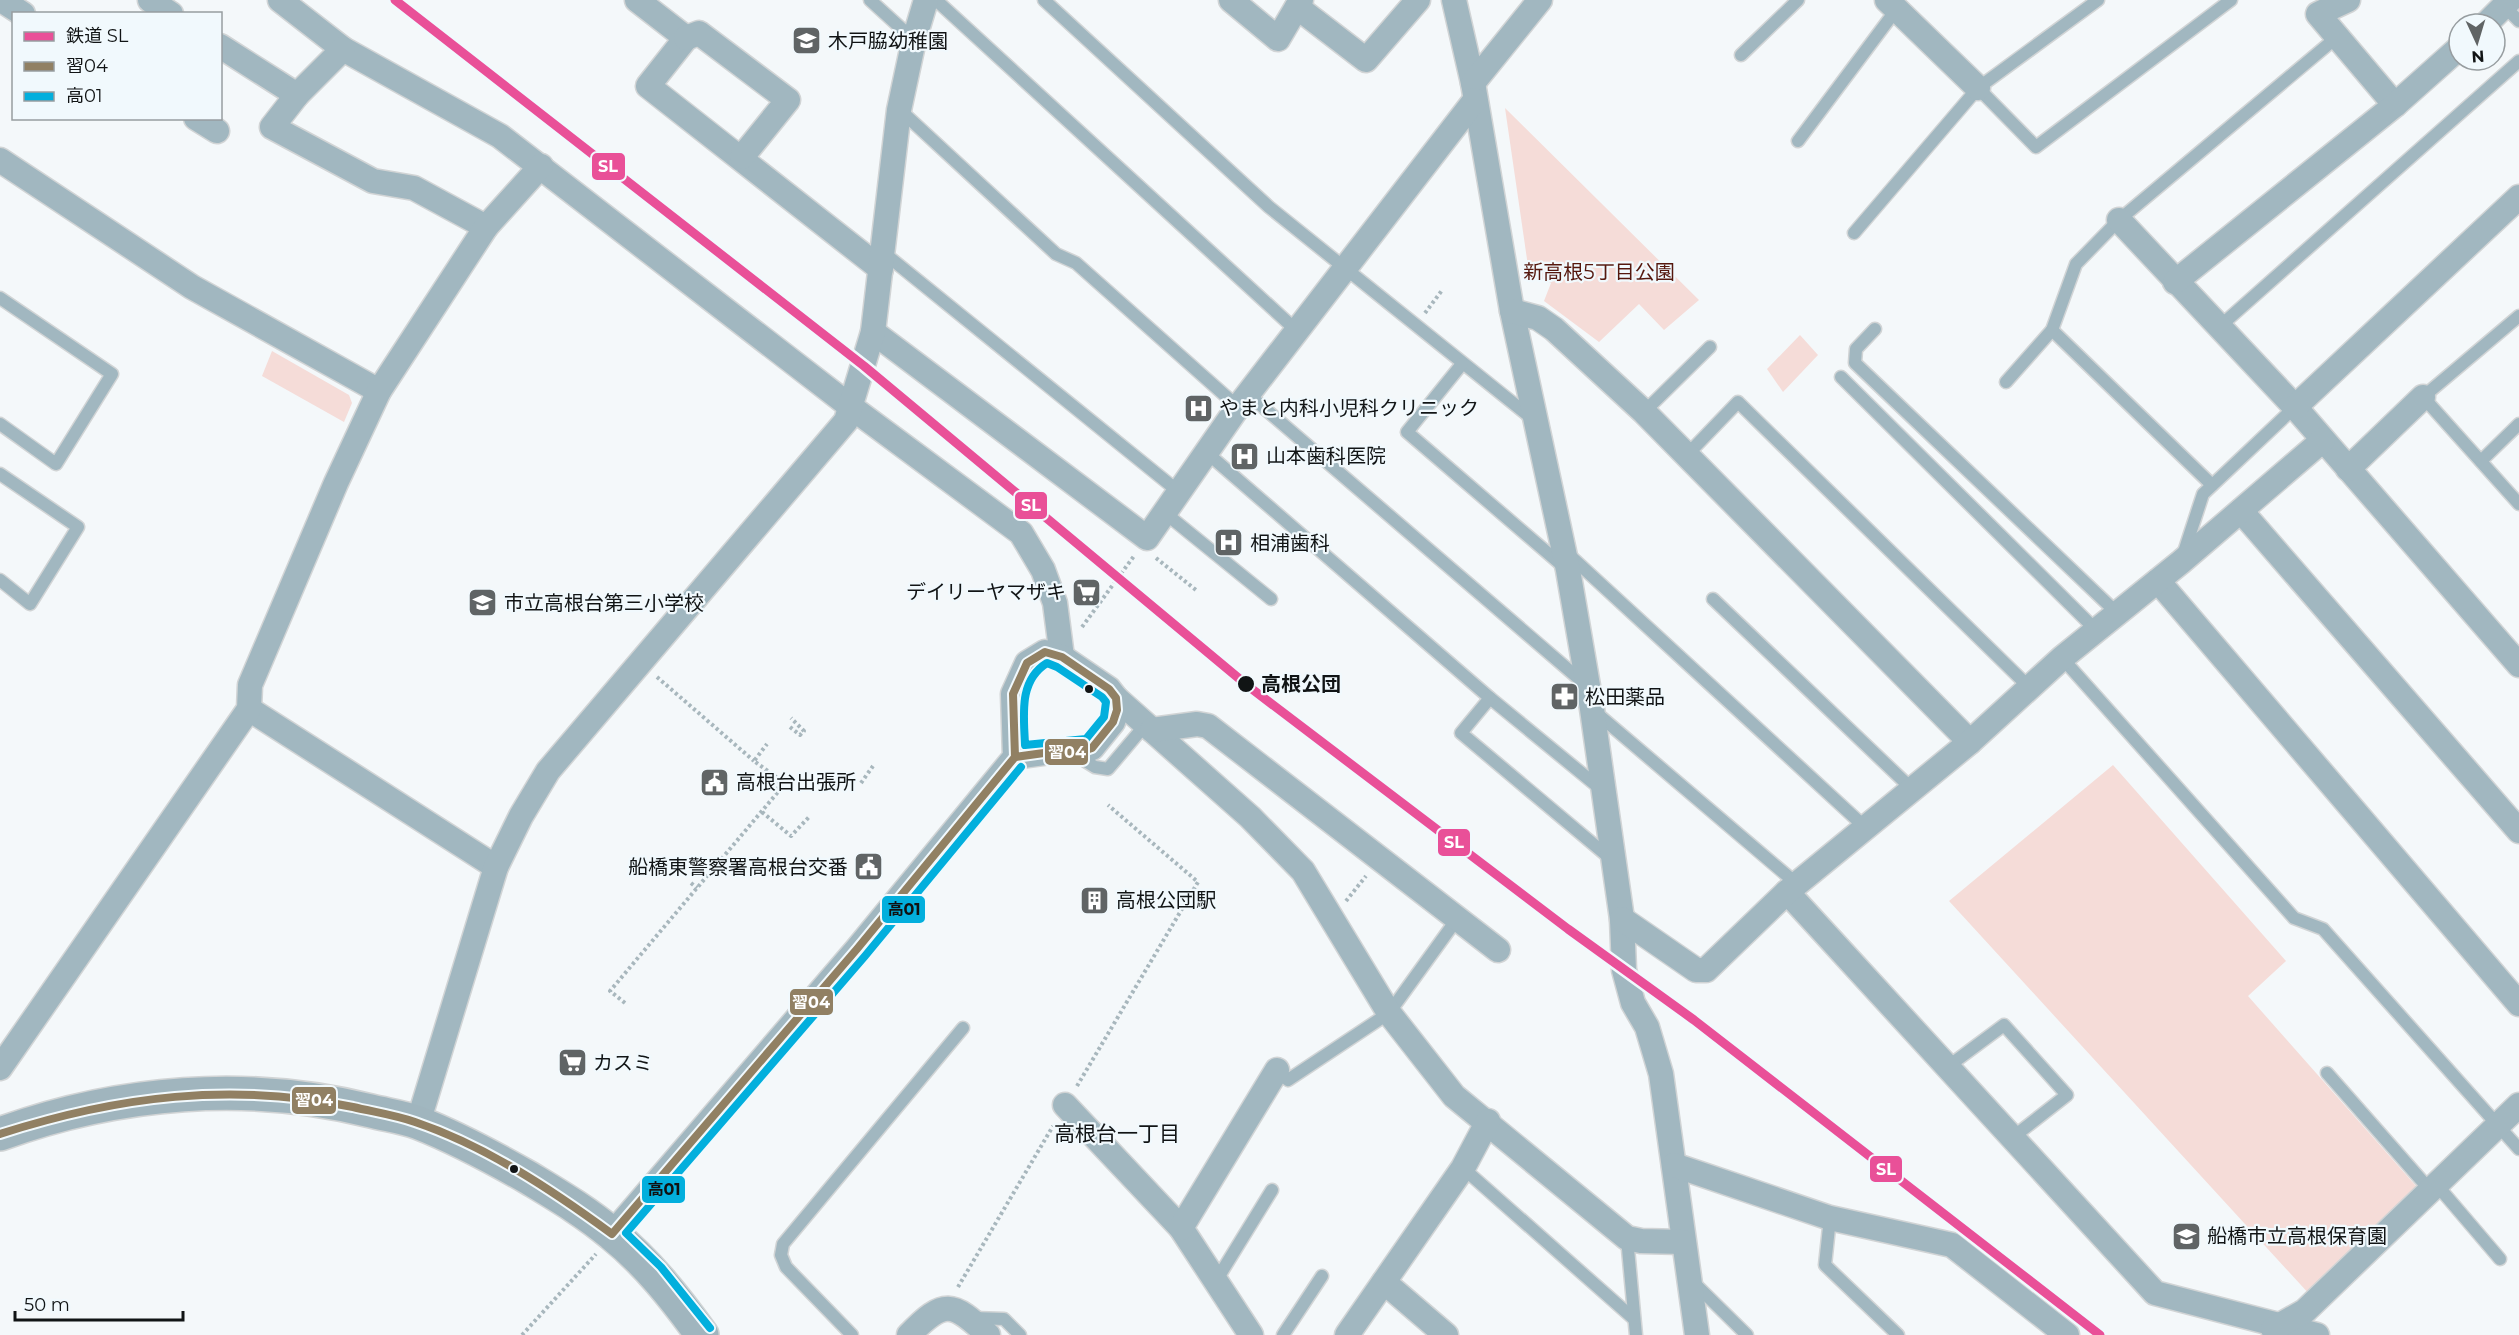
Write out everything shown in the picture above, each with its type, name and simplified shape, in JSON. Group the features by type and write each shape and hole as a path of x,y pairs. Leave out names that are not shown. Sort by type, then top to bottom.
{"street":[{"path":"1,0 20,12"},
{"path":"150,0 168,12"},
{"path":"280,0 343,49 500,136 851,407 1021,533 1042,570 1068,628 1054,654 1027,663 1013,694 1015,757 857,949 605,1242"},
{"path":"637,0 686,38"},
{"path":"418,1123 496,867 521,816 548,771 846,420 873,332 899,110 914,40 926,0"},
{"path":"1231,0 1278,39 1299,3 1366,60 1418,0"},
{"path":"1454,0 1474,91 1512,311 1565,560 1592,709 1622,919 1624,970 1633,1003 1647,1028 1661,1074 1697,1335"},
{"path":"873,332 1144,542 1206,452 1346,268 1540,0"},
{"path":"2348,0 2319,14 2395,105"},
{"path":"1890,3 1978,88"},
{"path":"742,157 788,100 699,33 686,38 648,86 742,157 882,261"},
{"path":"222,47 297,95"},
{"path":"343,49 297,95 272,127 373,182 414,188 486,227"},
{"path":"2175,282 2395,105 2447,59"},
{"path":"199,120 217,132"},
{"path":"0,160 192,287 379,391"},
{"path":"0,1068 249,709 250,685 336,483 379,391 486,227 541,166"},
{"path":"2295,407 2519,197"},
{"path":"2119,220 2218,328 2295,407 2519,666"},
{"path":"1512,311 1538,318 1554,329 1644,412 1970,742"},
{"path":"2348,469 2423,397"},
{"path":"1622,919 1696,970 1706,970 1792,888 1867,829 1970,742 2062,658 2181,562 2323,440"},
{"path":"2241,511 2519,831"},
{"path":"2158,581 2519,1004"},
{"path":"1054,654 1109,689 1116,698 1250,817 1303,871 1389,1013 1454,1096 1488,1121 1627,1238 1641,1241 1683,1242"},
{"path":"1015,757 1080,752 1092,748 1113,723 1117,710 1116,698"},
{"path":"249,709 496,867"},
{"path":"1149,727 1197,724 1208,726 1498,950"},
{"path":"1016,733 1032,744 1061,752"},
{"path":"1792,888 1946,1068 2155,1293 2272,1330 2318,1335"},
{"path":"1181,1228 1277,1071"},
{"path":"0,1134 34,1122 108,1104 195,1094 294,1096 327,1100 418,1123 506,1165 574,1205 605,1242 653,1274 702,1335"},
{"path":"1065,1105 1181,1228 1251,1335"},
{"path":"2272,1330 2305,1311 2519,1105"},
{"path":"1347,1335 1463,1168 1488,1121"},
{"path":"1674,1165 1830,1218 1952,1245 2067,1335"},
{"path":"1384,1282 1446,1335"},
{"path":"909,1335 928,1315 945,1308 959,1310 988,1335"}],"lane":[{"path":"870,0 914,40"},
{"path":"936,0 1297,331"},
{"path":"1044,0 1269,207 1535,421"},
{"path":"1741,55 1798,0"},
{"path":"1854,233 1978,88 2098,0"},
{"path":"1978,88 2036,147 2231,0"},
{"path":"1798,141 1890,3"},
{"path":"2006,382 2052,330 2076,264 2119,220 2337,38"},
{"path":"2218,328 2519,61"},
{"path":"899,110 1056,254 1076,263 1586,685"},
{"path":"882,261 1179,492"},
{"path":"0,298 112,374 56,464 0,424"},
{"path":"2519,316 2423,397 2519,504"},
{"path":"1875,329 1856,349 1855,363 2118,613"},
{"path":"2052,330 2212,484"},
{"path":"1644,412 1710,347"},
{"path":"1462,364 1407,432 1565,560 1867,829"},
{"path":"1841,377 2096,630"},
{"path":"1686,456 1738,402 2030,688"},
{"path":"2181,562 2203,494 2295,407"},
{"path":"2481,460 2519,424"},
{"path":"1206,452 1490,698 1605,793"},
{"path":"0,474 78,526 30,603 0,580"},
{"path":"1165,513 1271,599"},
{"path":"1713,599 1912,789"},
{"path":"2062,658 2294,918 2323,929 2519,1149"},
{"path":"1490,698 1461,733 1614,862"},
{"path":"1592,709 1792,888"},
{"path":"1061,752 1095,767 1108,769 1149,727"},
{"path":"1277,1071 1288,1080 1389,1013 1457,919"},
{"path":"1946,1068 2004,1025 2067,1095 2012,1138"},
{"path":"852,1335 786,1267 781,1255 783,1244 963,1028"},
{"path":"2327,1073 2500,1258"},
{"path":"1463,1168 1634,1319"},
{"path":"1216,1281 1272,1190"},
{"path":"1830,1218 1825,1265 1898,1335"},
{"path":"1627,1238 1636,1335"},
{"path":"1283,1335 1322,1276"},
{"path":"1690,1279 1747,1335"},
{"path":"970,1318 1004,1319 1020,1335"}],"path":[{"path":"1415,325 1443,289"},
{"path":"1068,628 1144,542 1196,590"},
{"path":"625,1003 610,991 762,812 778,792 779,781 653,674"},
{"path":"790,718 804,731 800,735 790,727"},
{"path":"754,761 767,744"},
{"path":"861,783 873,766"},
{"path":"952,1296 1198,882 1108,805"},
{"path":"762,812 791,836 809,817"},
{"path":"1332,919 1379,859"},
{"path":"692,883 697,888"},
{"path":"522,1335 605,1242"}],"green space":[{"name":"新高根5丁目公園","path":"1505,108 1699,300 1664,330 1639,304 1599,342 1544,301 1551,283 1529,273"},
{"path":"1800,335 1818,355 1783,392 1767,369"},
{"path":"272,351 349,395 352,403 344,422 262,376"},
{"path":"2113,765 2286,961 2248,996 2416,1186 2417,1195 2311,1296 1949,901"}],"rail line":[{"name":"SL","path":"395,0 864,366 1248,686 1568,929 1694,1020 2100,1335"}],"transit line":[{"name":"習04","path":"1045,652 1062,657 1109,689 1116,698 1117,710 1113,722 1092,748 1080,752 1051,752 1015,757 1013,694 1027,663 1045,652"},
{"name":"高01","path":"1047,663 1057,667 1106,702 1104,717 1086,739 1025,745 1024,711 1027,689 1031,679 1047,663"},
{"name":"習04","path":"0,1134 88,1110 131,1102 219,1095 263,1095 308,1099 392,1115 467,1143 518,1170 612,1234 857,949 1015,757"},
{"name":"高01","path":"710,1328 661,1267 626,1233 865,956 1021,767"}],"place":[{"name":"木戸脇幼稚園","path":"807,41"},
{"name":"やまと内科小児科クリニック","path":"1198,408"},
{"name":"山本歯科医院","path":"1245,456"},
{"name":"相浦歯科","path":"1229,543"},
{"name":"デイリーヤマザキ","path":"1087,592"},
{"name":"市立高根台第三小学校","path":"483,603"},
{"name":"高根公団","path":"1246,684"},
{"name":"松田薬品","path":"1564,697"},
{"name":"高根台出張所","path":"715,782"},
{"name":"船橋東警察署高根台交番","path":"869,867"},
{"name":"高根公団駅","path":"1095,900"},
{"name":"カスミ","path":"572,1063"},
{"name":"船橋市立高根保育園","path":"2186,1236"}],"district":[{"name":"高根台一丁目","path":"1117,1134"}]}
